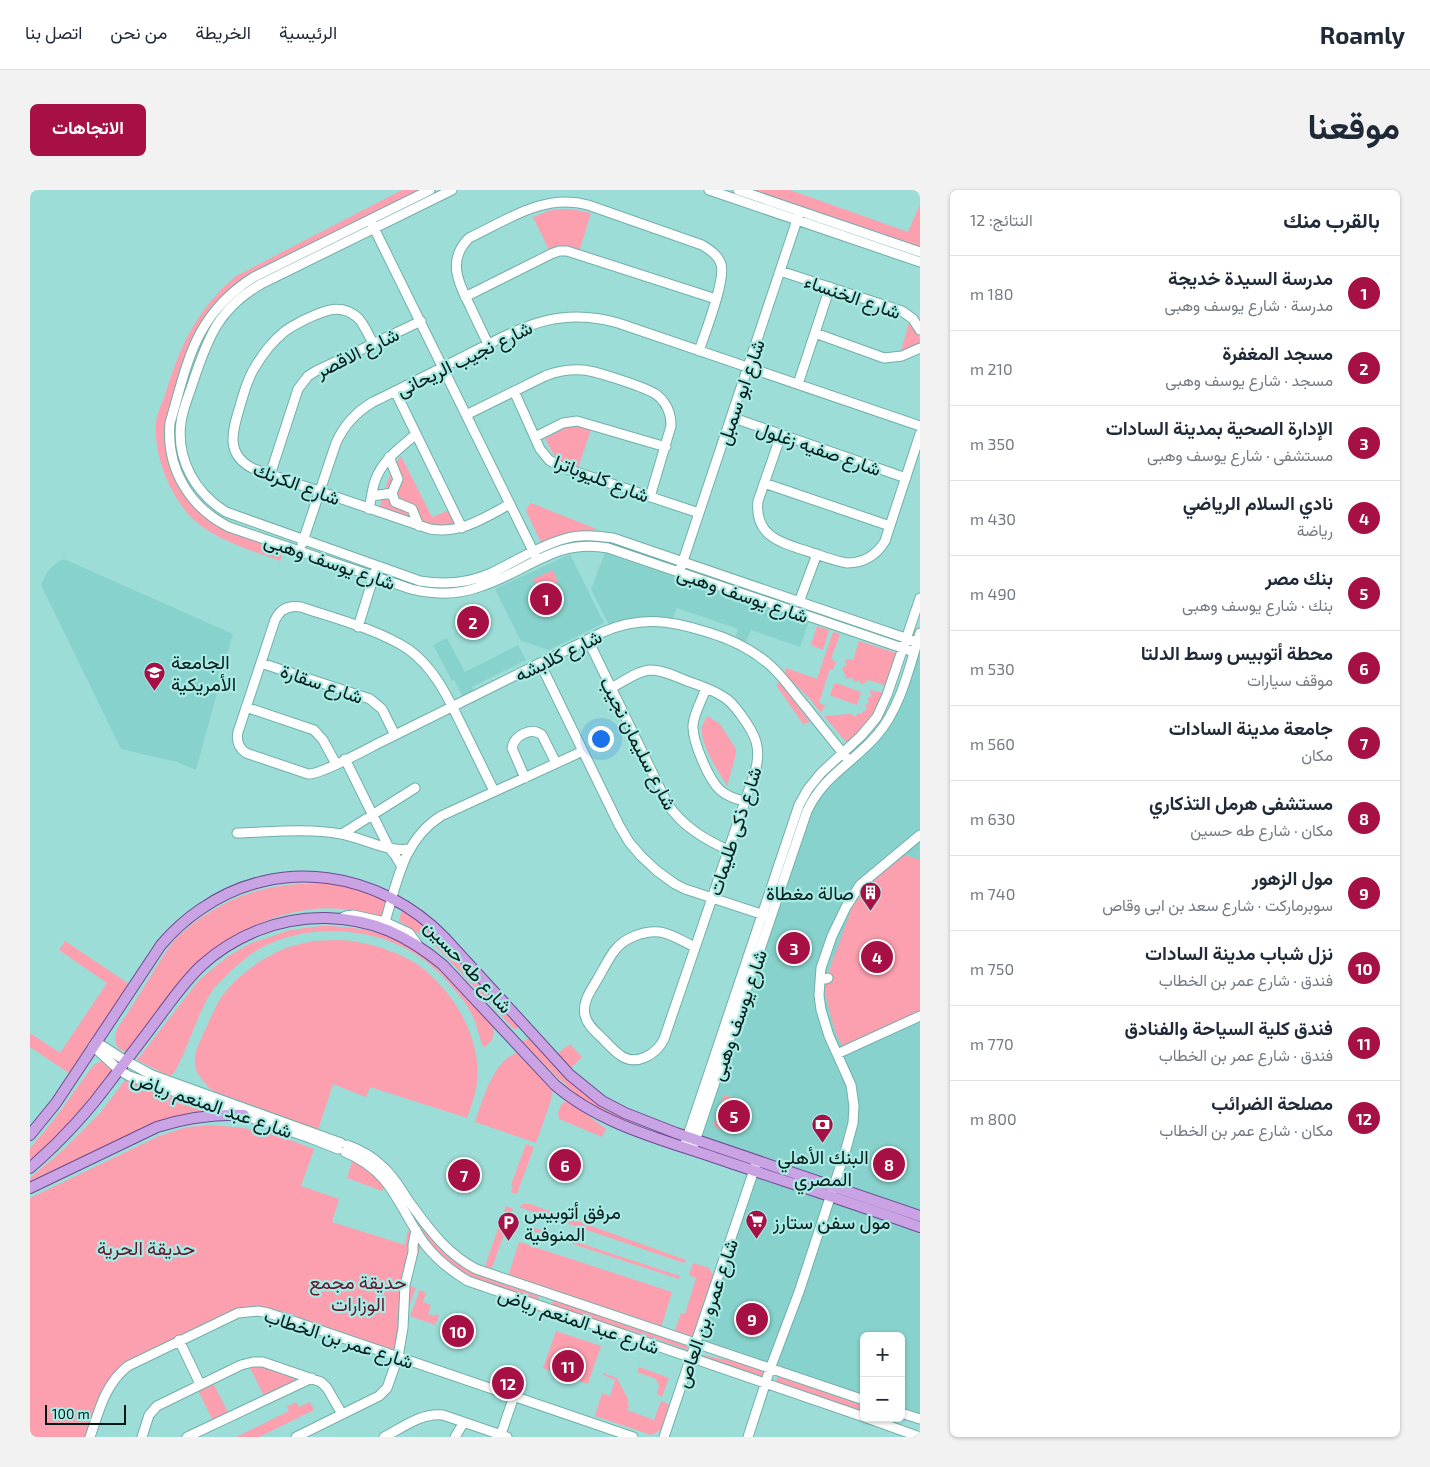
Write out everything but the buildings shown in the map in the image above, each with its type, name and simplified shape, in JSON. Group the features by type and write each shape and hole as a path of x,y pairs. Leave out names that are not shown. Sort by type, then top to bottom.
{"main road":[{"name":"شارع طه حسين","path":"30,1134 56,1103 161,945 173,932 192,915 224,895 273,879 311,876 348,881 372,888 417,912 436,928 570,1075 602,1101 754,1171 920,1216"},
{"name":"شارع طه حسين","path":"30,1168 71,1129 98,1097 183,985 219,951 251,933 275,925 311,919 340,919 382,928 416,944 443,965 555,1085 582,1106 614,1122 757,1161 920,1227"},
{"path":"514,1041 526,1027"},
{"path":"30,1188 157,1127 204,1116 244,1115"}],"street":[{"name":"شارع يوسف وهبى","path":"430,190 254,277 238,288 210,317 195,343 188,361 170,423 170,446 176,470 188,494 200,507 229,527 419,591 435,593 454,593 483,586 566,548 593,546 615,550 914,652"},
{"name":"شارع يوسف وهبى","path":"452,190 261,284 232,306 220,320 207,342 182,415 180,440 185,463 196,485 206,498 226,512 420,581 438,584 457,583 474,579 492,573 533,551 564,539 598,536 621,540 906,638 919,638 900,695 888,720 871,742 846,757 814,781 800,804 766,916 690,1143"},
{"path":"709,190 920,252"},
{"path":"738,190 799,216 920,262"},
{"path":"488,344 458,283 456,266 464,243 469,238 532,208 546,203 561,201 588,204 702,245 710,250 719,261 722,269 722,279 699,351"},
{"name":"شارع ابو سمبل","path":"680,572 799,216"},
{"path":"370,220 538,560"},
{"path":"465,297 550,254 567,251 716,299"},
{"name":"شارع الخنساء","path":"780,271 902,311 913,319 920,330"},
{"path":"798,384 830,287"},
{"name":"شارع الكرنك","path":"373,343 360,321 343,310 324,310 287,329 263,356 248,380 232,437 234,447 242,461 254,469 430,529 443,531 462,528 510,504"},
{"name":"شارع نجيب الريحانى","path":"300,551 336,442 346,425 355,415 366,406 395,391 519,329 540,321 582,317 618,323 920,426"},
{"name":"شارع الاقصر","path":"270,474 295,394 301,384 312,373 420,321"},
{"path":"815,333 884,358 902,356 920,348"},
{"path":"466,415 551,374 563,371 577,369 598,372 644,389 657,396 664,403 669,412 671,426 650,497"},
{"path":"395,391 462,528"},
{"name":"شارع كليوباترا","path":"514,391 543,452 556,465 699,513"},
{"name":"شارع صفيه زغلول","path":"731,417 906,478"},
{"path":"535,437 563,423 577,421 666,448"},
{"path":"369,509 377,476 389,456 416,434"},
{"path":"781,435 758,501 760,522 766,532 781,543 847,563 864,560 873,556 885,541 920,434"},
{"path":"386,515 398,479 389,456"},
{"path":"764,483 890,526"},
{"path":"372,496 393,497 412,509 419,526"},
{"path":"799,602 817,554"},
{"path":"358,627 377,566"},
{"name":"شارع يوسف وهبى","path":"846,757 881,710 920,598"},
{"path":"336,764 323,740 314,730 246,707 276,617 287,608 301,607 386,637 407,648 419,658 440,682 494,791"},
{"name":"شارع كلابشه","path":"246,707 237,739 239,746 244,751 250,755 308,774 315,774 619,626 635,622 668,621 732,640 755,654 776,671 846,757"},
{"name":"شارع سليمان نجيب","path":"588,640 673,812 700,836 728,850"},
{"name":"شارع سقارة","path":"261,663 370,699 382,709 395,735"},
{"path":"540,663 619,826 641,856 675,884 766,916"},
{"name":"شارع ذكى طليمات","path":"611,688 642,672 650,670 669,674 706,688 723,696 731,703 754,735 758,752 757,765 664,1039 660,1046 643,1058 629,1059 620,1056 590,1025 584,1008 588,995 615,949 631,938 655,932 662,932 695,947"},
{"path":"706,688 694,721 693,732 696,743 716,786 729,796 745,801"},
{"path":"524,778 512,748 518,737 531,731 539,732 556,763"},
{"path":"385,922 409,849 419,834 435,820 583,751"},
{"path":"345,760 389,848 398,858 402,867"},
{"path":"342,834 415,788"},
{"path":"237,833 302,831 342,834 389,848 409,849"},
{"path":"748,1437 770,1369 799,1292 851,1132 854,1106 851,1085 825,1025 819,995 821,968 832,936 846,907 860,885 920,835"},
{"path":"340,919 353,915 385,922 409,933 416,944"},
{"path":"837,1054 920,1016"},
{"name":"شارع عبد المنعم رياض","path":"95,1044 173,1087 244,1115 343,1147"},
{"name":"شارع عبد المنعم رياض","path":"95,1044 119,1070 134,1078 173,1087 343,1147 381,1175 409,1210 460,1260 484,1272 860,1399"},
{"name":"شارع عمرو بن العاص","path":"664,1437 757,1161"},
{"name":"شارع عبد المنعم رياض","path":"409,1210 416,1230 424,1243 443,1264 468,1281 860,1416"},
{"path":"296,1437 384,1393 387,1388 398,1357 403,1328 404,1285 413,1252 416,1230"},
{"path":"413,1252 424,1243"},
{"path":"541,1307 546,1293"},
{"name":"شارع عمر بن الخطاب","path":"90,1437 106,1392 115,1378 128,1366 238,1313 258,1311 284,1318 514,1396 609,1433 633,1437"},
{"path":"179,1340 200,1384"},
{"path":"142,1437 149,1415 154,1408 200,1384 241,1365 253,1362 263,1362 321,1382 328,1388 342,1414"},
{"path":"187,1437 312,1378"},
{"path":"384,1437 428,1415 443,1415 502,1436 514,1396"},
{"path":"905,1414 920,1419"},
{"path":"455,1437 464,1422"},
{"name":"شارع عبد المنعم رياض","path":"877,1422 920,1437"}],"shaded area":[{"path":"605,553 809,621 800,647 751,630 746,642 735,638 738,629 677,608 672,621 610,627 591,589"},
{"path":"570,554 604,623 549,650 521,641 495,589"},
{"name":"الجامعة الأمريكية","path":"64,559 233,634 196,770 177,762 121,749 41,585 47,572"},
{"path":"447,638 465,672 518,645 526,660 472,687 475,693 464,699 433,645"},
{"path":"920,641 920,1214 834,1187 702,1137 806,817 823,791 880,735"},
{"path":"757,1165 920,1221 920,1419 905,1414 905,1332 860,1332 860,1400 697,1345"}],"green space":[{"path":"402,190 428,190 249,280 205,326 173,413 175,466 204,511 284,549 280,561 244,548 208,531 189,515 175,495 160,460 156,436 157,417 177,361 191,330 210,302 236,276"},
{"path":"749,190 790,190 908,232 920,204 920,247"},
{"path":"557,209 571,209 591,213 579,252 562,249 549,250 533,217"},
{"path":"909,323 918,333 920,345 900,354"},
{"path":"579,423 592,427 578,468 557,458 551,451 545,438"},
{"path":"401,456 432,517 452,509 458,524 439,529 381,509 380,506 388,480"},
{"path":"530,503 599,530 568,533 541,542 526,511"},
{"path":"553,570 558,582 539,591 533,579"},
{"path":"817,626 829,630 823,650 811,645"},
{"path":"833,632 840,634 831,659 836,662 833,670 829,671 819,703 825,705 821,713 810,699 784,674 786,668 817,679"},
{"path":"859,641 896,653 898,658 887,686 869,680 861,685 859,680 854,682 852,677 847,679 842,668 847,665 844,661 853,660"},
{"path":"780,682 810,722 803,724 776,685"},
{"path":"836,683 861,692 857,705 830,695"},
{"path":"869,690 885,693 879,709 852,742 846,742 824,716 850,714 856,717 858,713 860,714 867,709 865,705 869,703 867,698 872,696"},
{"path":"707,716 720,724 736,749 727,786 710,757 704,742 702,727"},
{"path":"905,855 920,860 920,1011 843,1047 836,1034 831,1017 826,996 826,979 853,905 871,882"},
{"path":"334,883 369,891 382,898 387,903 383,917 352,910 323,908 285,915 248,929 215,949 198,964 129,1050 124,1051 118,1048 116,1045 117,1029 170,946 193,924 230,901 256,891 284,885"},
{"path":"402,909 437,934 520,1025 515,1030 433,943 399,921"},
{"path":"321,926 347,927 385,935 420,952 449,977 493,1026 492,1040 485,1047 483,1046 474,1020 464,1001 436,970 418,956 398,945 376,937 352,932 328,931 305,933 282,939 261,948 252,953 228,974 208,997 174,1073 169,1076 137,1060 199,980 227,957 251,943 290,930"},
{"path":"65,941 129,984 69,1073 30,1047 30,1033 60,1053 107,983 59,950"},
{"path":"312,941 352,941 391,951 421,967 444,989 455,1003 463,1018 475,1049 477,1082 467,1118 370,1087 366,1097 333,1084 318,1130 213,1091 205,1083 196,1069 195,1056 214,1011 226,991 241,976 267,957 286,948"},
{"path":"528,1038 570,1080 607,1111 679,1139 605,1113 583,1100 522,1042"},
{"path":"570,1044 582,1057 571,1068 558,1053"},
{"path":"517,1053 553,1091 536,1143 475,1122 485,1093 495,1073 501,1064"},
{"path":"107,1061 114,1072 82,1113 30,1163 30,1148 53,1121 89,1071 95,1064"},
{"path":"126,1079 223,1112 192,1112 165,1119 30,1181 30,1178 63,1150 100,1113"},
{"path":"724,1095 737,1099 735,1106 727,1103 720,1123 729,1127 727,1132 715,1127 714,1124"},
{"path":"568,1101 606,1129 602,1137 559,1119 558,1112 562,1103"},
{"name":"حديقة الحرية","path":"213,1125 274,1134 314,1149 301,1186 339,1199 332,1222 405,1245 408,1230 421,1247 406,1284 416,1288 406,1313 408,1320 398,1357 293,1321 298,1316 260,1308 235,1309 127,1362 86,1437 30,1437 30,1198 159,1136 187,1127"},
{"path":"526,1144 534,1147 517,1194 511,1192 513,1186 511,1185"},
{"path":"353,1158 386,1184 382,1191 347,1178"},
{"path":"523,1204 530,1204 686,1260 684,1263 519,1207"},
{"path":"506,1206 513,1209 492,1268 485,1266"},
{"path":"416,1215 434,1242 451,1259 487,1278 539,1296 537,1302 481,1282 451,1266 430,1243 414,1216"},
{"path":"528,1226 680,1276 679,1279 527,1229"},
{"path":"519,1242 672,1292 661,1328 508,1277"},
{"path":"693,1263 709,1268 713,1275 694,1333 692,1337 688,1338 674,1333 681,1313 685,1314 696,1278 689,1275"},
{"path":"420,1290 426,1293 423,1302 431,1305 428,1314 439,1315 435,1325 410,1316"},
{"path":"553,1300 689,1348 685,1349 551,1306"},
{"path":"556,1331 601,1346 588,1384 543,1368"},
{"path":"702,1355 733,1361 767,1372 765,1379 701,1357"},
{"path":"249,1366 264,1366 302,1379 264,1396"},
{"path":"639,1367 669,1378 662,1397 657,1394 659,1386 656,1379 637,1372"},
{"path":"603,1373 617,1378 629,1401 627,1402 629,1407 627,1410 654,1420 661,1401 669,1404 661,1430 651,1435 595,1416 602,1393 610,1396 615,1380 603,1375"},
{"path":"778,1376 860,1405 860,1412 775,1383"},
{"path":"213,1383 229,1414 213,1421 198,1390"},
{"path":"296,1402 299,1407 310,1402 314,1410 259,1437 236,1437 289,1411 287,1407"}],"place":[{"name":"مدرسة السيدة خديجة","path":"546,599"},
{"name":"مسجد المغفرة","path":"473,622"},
{"name":"الجامعة الأمريكية","path":"155,691"},
{"name":"صالة مغطاة","path":"870,911"},
{"name":"الإدارة الصحية بمدينة السادات","path":"794,948"},
{"name":"نادي السلام الرياضي","path":"877,957"},
{"name":"بنك مصر","path":"734,1116"},
{"name":"البنك الأهلي المصري","path":"823,1144"},
{"name":"مستشفى هرمل التذكاري","path":"889,1164"},
{"name":"محطة أتوبيس وسط الدلتا","path":"565,1165"},
{"name":"جامعة مدينة السادات","path":"464,1175"},
{"name":"مول سفن ستارز","path":"757,1240"},
{"name":"مرفق أتوبيس المنوفية","path":"508,1241"},
{"name":"مول الزهور","path":"752,1319"},
{"name":"نزل شباب مدينة السادات","path":"458,1331"},
{"name":"فندق كلية السياحة والفنادق","path":"568,1366"},
{"name":"مصلحة الضرائب","path":"508,1383"}],"park label":[{"name":"حديقة مجمع الوزارات","path":"358,1292"}]}
